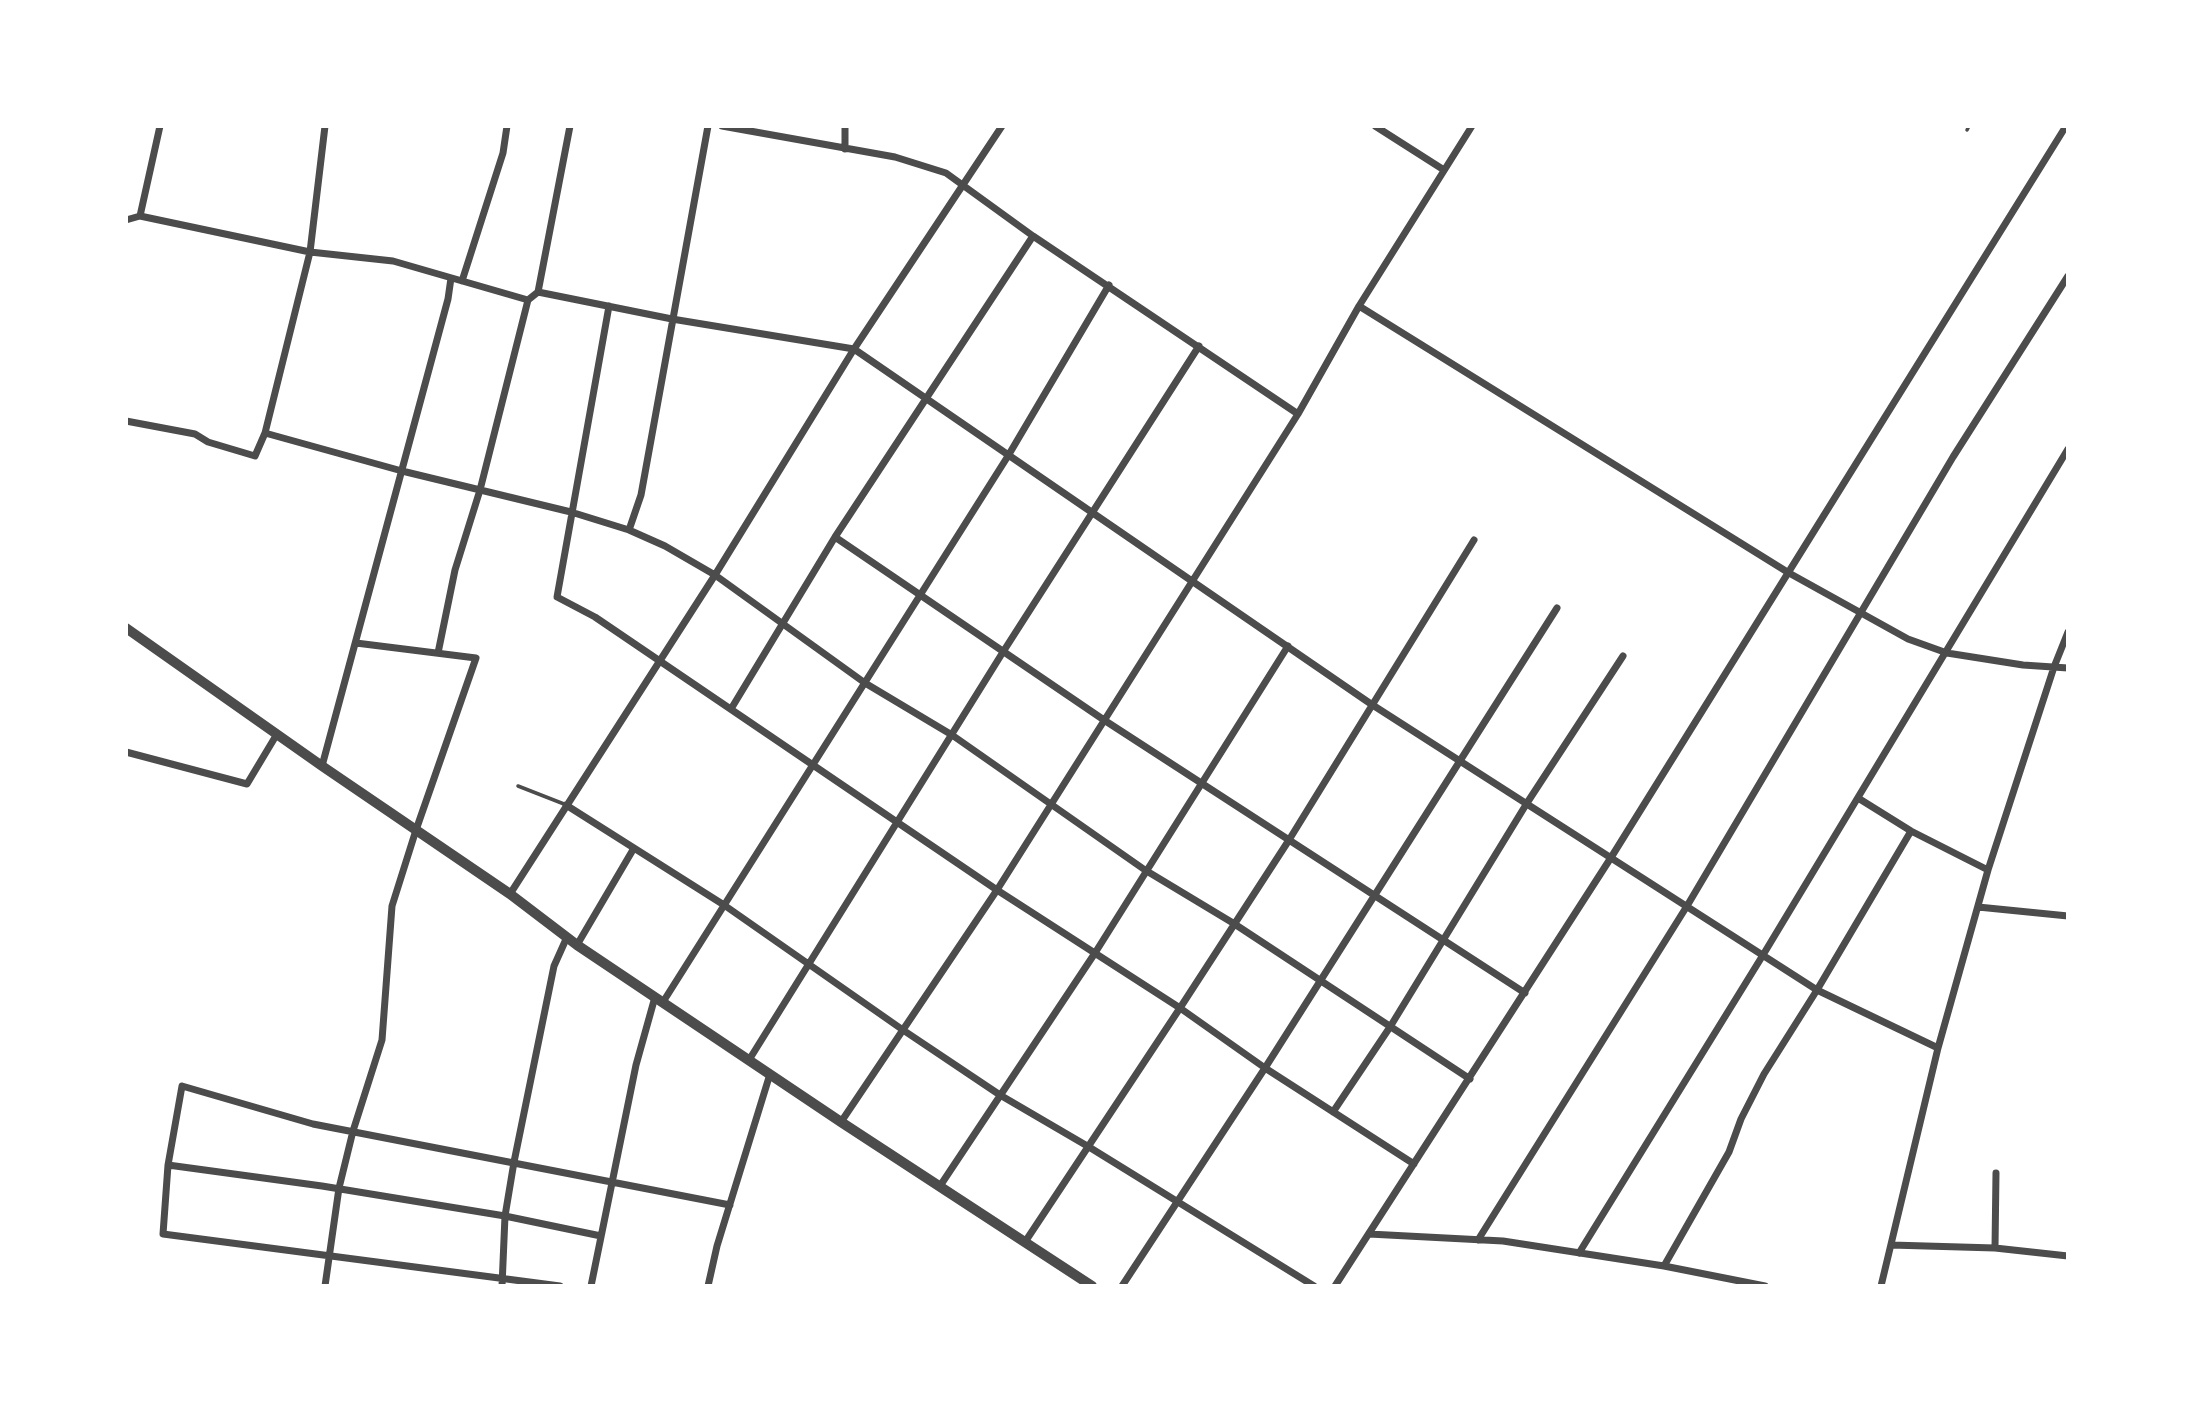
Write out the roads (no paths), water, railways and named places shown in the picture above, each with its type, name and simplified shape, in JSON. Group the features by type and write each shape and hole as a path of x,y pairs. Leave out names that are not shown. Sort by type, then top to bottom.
{"street":[{"path":"140,215 160,126"},
{"path":"126,421 195,434 208,442 255,457 265,433 310,252 325,126"},
{"path":"462,281 503,153 507,126"},
{"path":"438,653 455,569 480,490 528,300 538,292 570,126"},
{"path":"629,530 641,495 708,126"},
{"path":"722,126 895,157 946,173 1033,236 1298,414"},
{"path":"845,126 845,149"},
{"path":"510,894 661,661 854,349 1002,126"},
{"path":"1375,126 1444,170"},
{"path":"841,1122 997,891 1298,414 1359,306 1472,126"},
{"path":"1335,1286 1612,856 2066,126"},
{"path":"126,220 140,215 310,252 393,261 528,300"},
{"path":"731,709 835,537 1033,236"},
{"path":"1478,1240 1687,906 1953,457 2068,276"},
{"path":"322,766 448,299 451,278"},
{"path":"591,1286 636,1065 659,999 724,905 1008,456 1109,285"},
{"path":"538,292 672,319 854,349 1371,704 1612,856 1817,990 1938,1048"},
{"path":"609,306 557,597 595,617 997,891 1181,1008 1265,1068 1414,1164"},
{"path":"1359,306 1789,573 1908,639 1947,653 2023,665 2068,668"},
{"path":"749,1060 1091,512 1199,346"},
{"path":"265,433 402,471 571,512 629,530 665,547 715,575 864,683 952,735 1145,870 1233,923 1470,1079"},
{"path":"1579,1254 1947,653 2068,449"},
{"path":"835,537 1104,720 1525,993"},
{"path":"1025,1242 1289,840 1474,540"},
{"path":"1122,1286 1265,1068 1557,608"},
{"path":"126,628 510,894 577,945 1092,1286"},
{"path":"1881,1286 1938,1048 1988,870 2054,667 2068,632"},
{"path":"325,1286 339,1188 353,1131 382,1040 392,906 476,658 356,643"},
{"path":"940,1186 1095,953 1288,646"},
{"path":"1333,1112 1390,1027 1527,803 1623,656"},
{"path":"126,752 247,784 277,734"},
{"path":"1858,799 1911,831 1988,870"},
{"path":"566,805 724,905 1000,1095 1314,1286"},
{"path":"1664,1266 1729,1152 1741,1119 1764,1074 1911,831"},
{"path":"577,945 634,848"},
{"path":"1978,907 2068,916"},
{"path":"502,1282 505,1216 514,1162 554,965 567,937"},
{"path":"708,1286 771,1074"},
{"path":"560,1286 502,1282 163,1234 168,1166 182,1086 313,1124 730,1205"},
{"path":"168,1166 339,1188 505,1216 601,1236"},
{"path":"1995,1248 1996,1173"},
{"path":"1369,1234 1503,1241 1664,1266 1727,1282 1765,1286"},
{"path":"1891,1245 1995,1248 2068,1256"}],"lane":[{"path":"518,786 566,805"}]}
